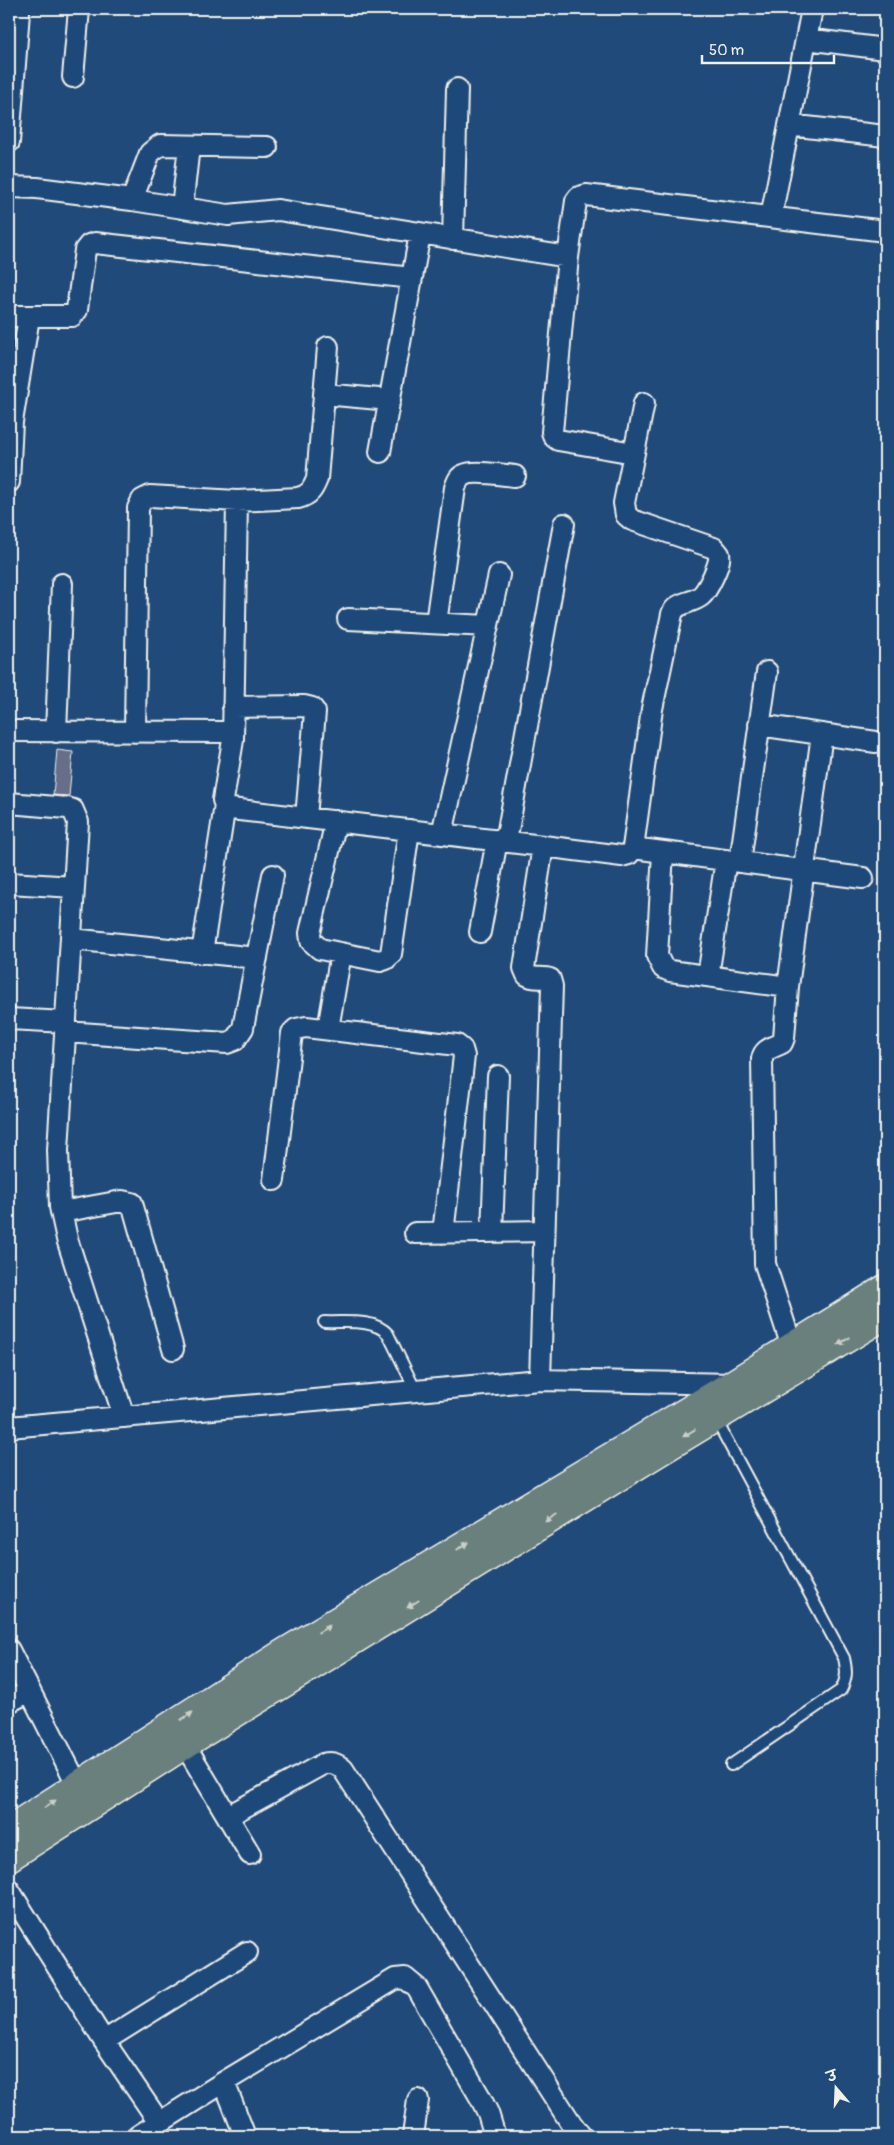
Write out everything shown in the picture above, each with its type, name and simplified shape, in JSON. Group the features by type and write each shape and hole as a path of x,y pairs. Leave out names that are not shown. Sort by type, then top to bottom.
{"highway":[{"path":"9,1857 709,1410 733,1384 885,1289"},
{"path":"9,1830 284,1653 709,1410 885,1315"}],"street":[{"path":"73,77 79,9"},
{"path":"771,217 812,9"},
{"path":"9,142 19,12"},
{"path":"806,39 885,49"},
{"path":"453,239 458,89"},
{"path":"789,125 885,136"},
{"path":"132,200 150,153 160,145 267,147"},
{"path":"182,208 189,146"},
{"path":"9,187 37,188 132,200 228,215 278,210 568,257"},
{"path":"634,453 558,440 552,432 568,257 578,197 586,195 885,231"},
{"path":"380,452 420,234"},
{"path":"9,482 19,316 72,316 77,310 85,250 89,245 95,243 412,278"},
{"path":"135,732 138,508 142,500 150,496 237,501 307,496 314,489 318,479 328,347"},
{"path":"324,394 390,400"},
{"path":"225,805 231,809 622,856 629,854 633,848 652,709 672,614 677,606 694,601 706,592 719,561 719,554 714,548 632,520 626,515 624,504 644,403"},
{"path":"436,623 454,488 458,480 462,475 470,473 516,476"},
{"path":"202,952 233,740 237,501"},
{"path":"480,932 502,841 564,524"},
{"path":"442,834 499,575"},
{"path":"56,732 62,584"},
{"path":"348,619 488,626"},
{"path":"708,976 733,861 759,726 767,672"},
{"path":"233,707 304,706 312,708 315,712 306,818"},
{"path":"759,726 876,742"},
{"path":"9,731 226,732 231,734 233,740"},
{"path":"792,1347 765,1264 762,1059 763,1053 766,1050 778,1045 784,1038 788,987 822,734"},
{"path":"9,803 73,810 78,822 58,1150 61,1212 67,1239 124,1417"},
{"path":"336,821 310,933 311,941 315,946 341,954 380,961 386,959 391,954 409,830"},
{"path":"540,1380 552,986 550,979 545,977 533,979 526,976 524,968 543,846"},
{"path":"633,848 863,878"},
{"path":"663,852 658,963 670,971 788,987"},
{"path":"9,1019 66,1027 227,1043 235,1040 243,1028 273,875"},
{"path":"9,883 74,887"},
{"path":"71,939 257,958"},
{"path":"328,1029 341,954"},
{"path":"274,1180 292,1034 296,1029 301,1027 328,1029 458,1046 462,1049 464,1056 442,1233"},
{"path":"492,1232 498,1076"},
{"path":"61,1212 122,1201 132,1203 173,1349"},
{"path":"415,1234 544,1231"},
{"path":"9,1425 124,1417 540,1380 733,1384"},
{"path":"9,1650 78,1786"},
{"path":"9,1702 30,1691"},
{"path":"185,1745 250,1854"},
{"path":"228,1816 323,1764 330,1762 343,1769 571,2123 582,2136"},
{"path":"9,1890 16,1917 159,2122"},
{"path":"104,2041 247,1952"},
{"path":"138,2136 395,1979 405,1978 418,1988 480,2097 488,2113 495,2136"},
{"path":"224,2082 245,2136"},
{"path":"413,2136 418,2100"}],"lane":[{"path":"324,1322 370,1323 381,1326 388,1334 416,1391"},
{"path":"709,1410 844,1658 847,1672 846,1682 840,1690 731,1765"}],"building":[{"path":"57,750 73,752 69,796 53,795"}]}
